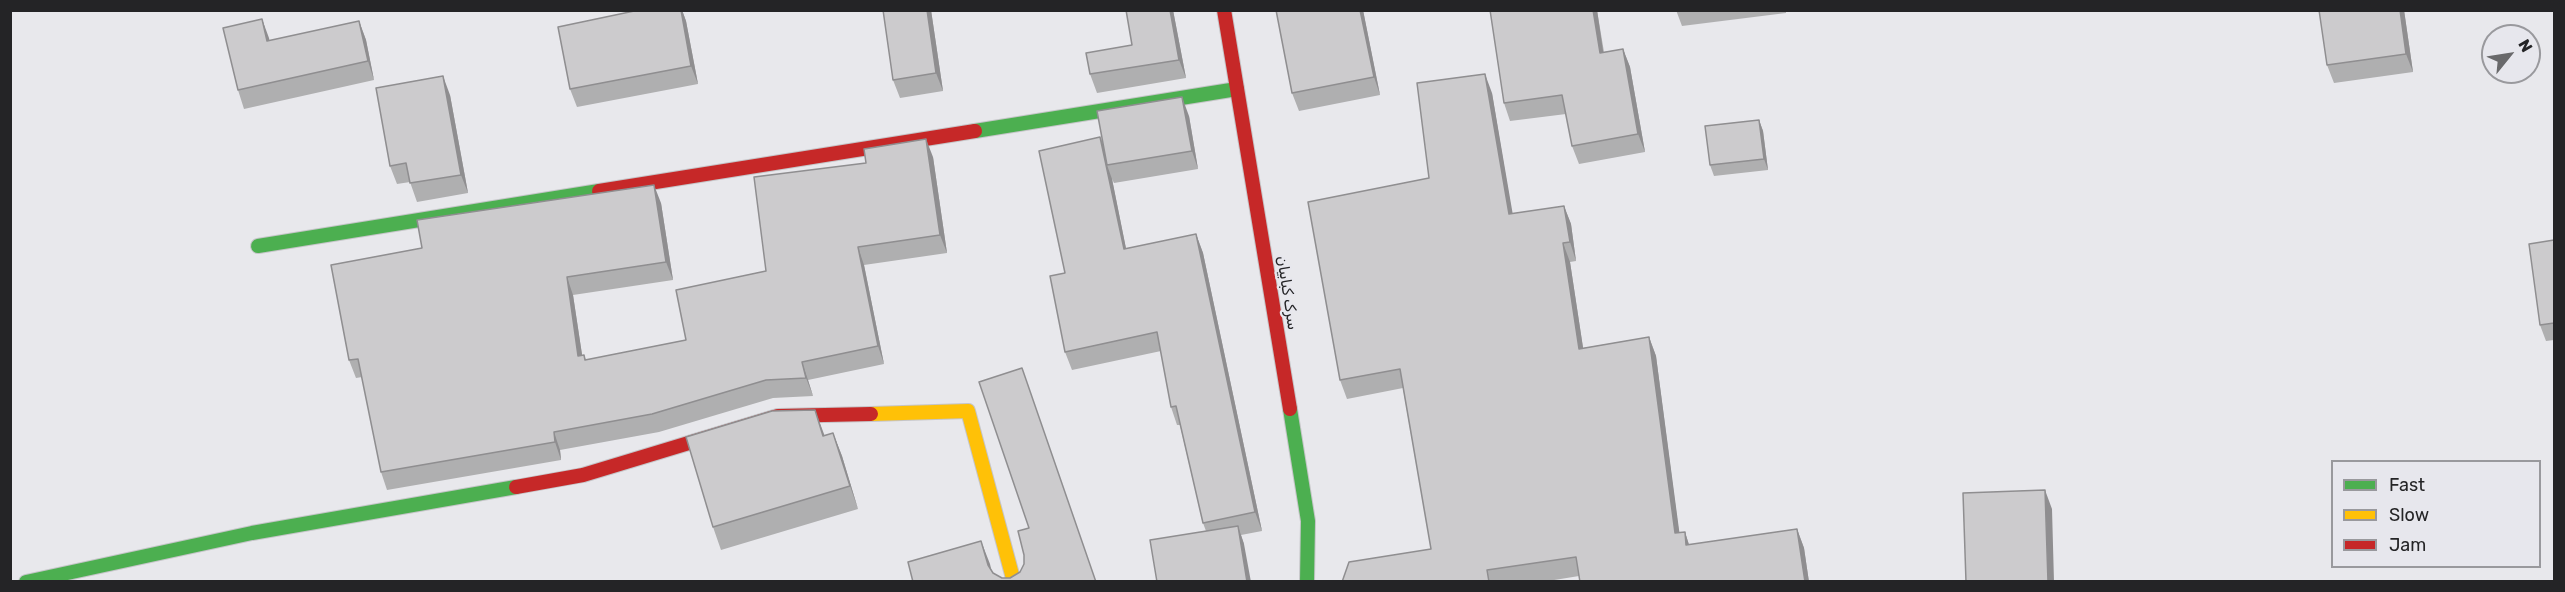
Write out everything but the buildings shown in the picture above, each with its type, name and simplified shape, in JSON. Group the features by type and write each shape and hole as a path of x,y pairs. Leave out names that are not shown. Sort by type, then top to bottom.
{"street":[{"name":"سرک کبابیان","path":"1224,10 1308,521 1308,582"},
{"path":"258,246 1237,88"},
{"path":"26,582 252,533 583,475 778,416 968,411 1014,582"}],"traffic: fast":[{"path":"975,131 1237,89"},
{"path":"258,246 599,191"},
{"path":"1290,409 1308,521 1307,582"},
{"path":"26,582 252,533 516,487"}],"traffic: slow":[{"path":"871,414 968,411 1014,582"}],"traffic: jam":[{"path":"1224,10 1290,409"},
{"path":"599,191 975,131"},
{"path":"516,487 583,475 778,416 871,414"}]}
